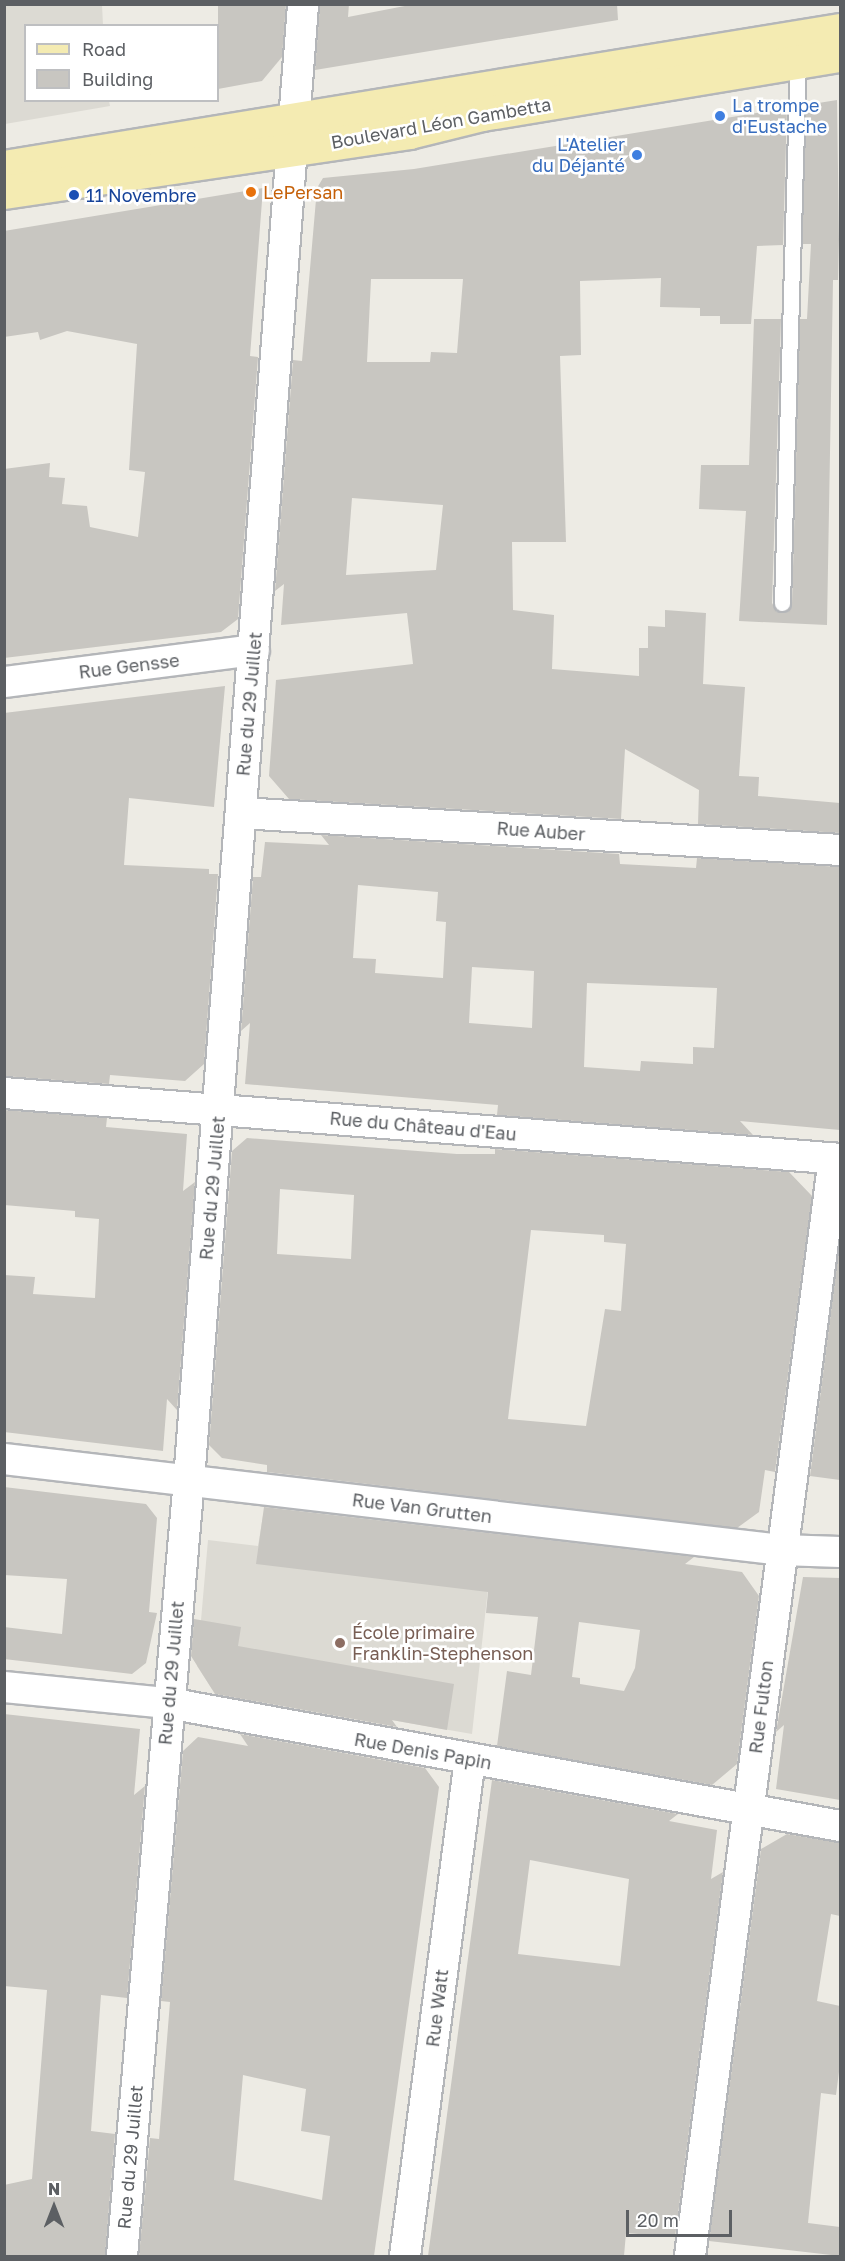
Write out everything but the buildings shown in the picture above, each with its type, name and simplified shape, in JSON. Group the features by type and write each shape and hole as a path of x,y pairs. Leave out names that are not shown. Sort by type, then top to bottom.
{"main road":[{"name":"Boulevard Léon Gambetta","path":"4,192 840,30"},
{"name":"Boulevard Léon Gambetta","path":"4,167 295,134 840,55"}],"street":[{"name":"Rue du 29 Juillet","path":"122,2256 219,1109 295,134 303,4"},
{"name":"Rue Gensse","path":"4,682 254,650"},
{"name":"Rue Auber","path":"241,813 840,850"},
{"name":"Rue du Château d'Eau","path":"4,1093 837,1159"},
{"name":"Rue Fulton","path":"690,2256 781,1550 837,1159"},
{"name":"Rue Van Grutten","path":"4,1459 781,1550 840,1552"},
{"name":"Rue Denis Papin","path":"4,1687 168,1703 840,1826"},
{"name":"Rue Watt","path":"405,2256 470,1759"}],"lane":[{"path":"783,603 798,62"}],"shaded area":[{"path":"5,4 102,5 103,24 24,24 24,102 109,102 110,106 5,124"},
{"name":"École primaire Franklin-Stephenson","path":"263,1516 493,1543 472,1734 212,1689 197,1666 208,1540 258,1546"}],"place":[{"name":"La trompe d'Eustache","path":"720,116"},
{"name":"L'Atelier du Déjanté","path":"637,155"},
{"name":"LePersan","path":"251,192"},
{"name":"11 Novembre","path":"74,195"},
{"name":"École primaire Franklin-Stephenson","path":"340,1643"}]}
